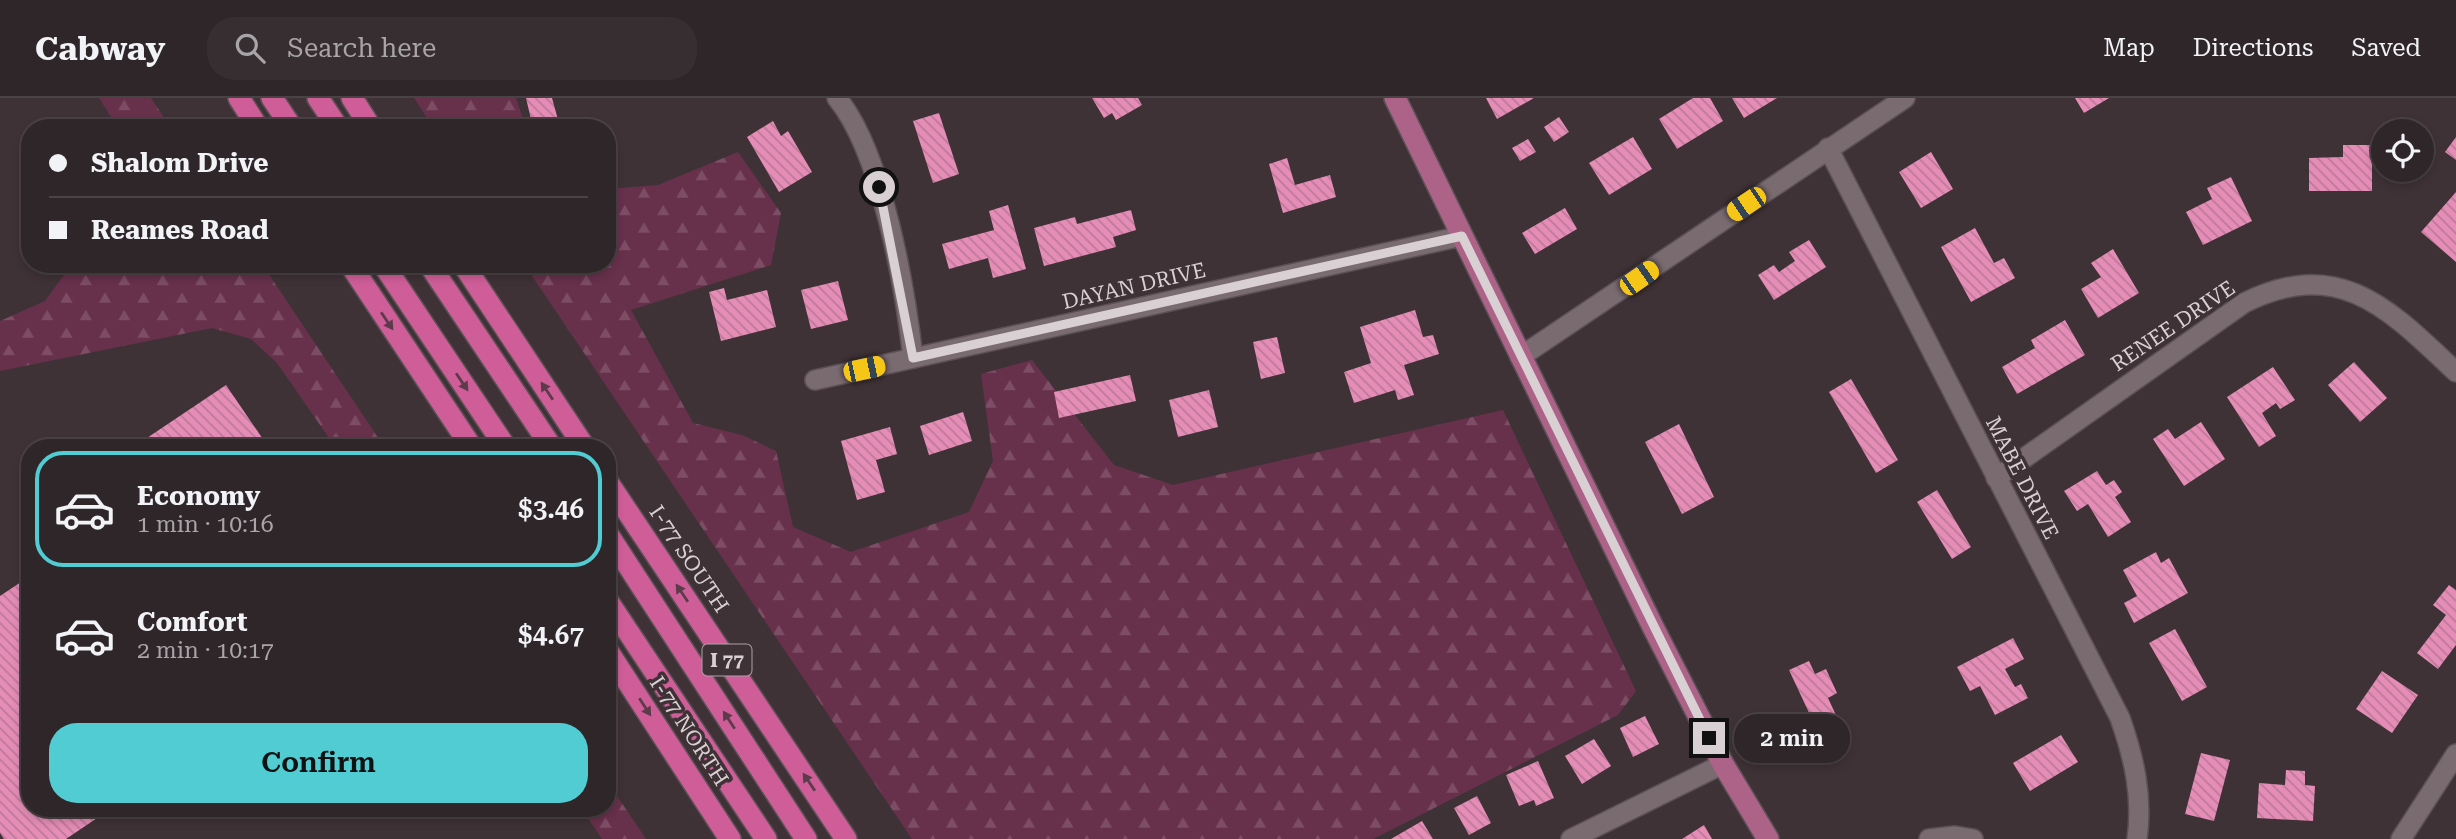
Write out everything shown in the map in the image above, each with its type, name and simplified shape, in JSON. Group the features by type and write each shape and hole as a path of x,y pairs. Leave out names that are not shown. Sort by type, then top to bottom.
{"highway":[{"path":"239,98 252,119"},
{"path":"272,98 286,119"},
{"path":"318,98 332,119"},
{"path":"352,98 366,119"},
{"path":"356,273 466,439"},
{"path":"389,273 500,439"},
{"path":"435,273 546,439"},
{"path":"469,273 579,439"},
{"name":"I-77 SOUTH","path":"616,494 846,839"},
{"name":"I 77","path":"616,547 806,839"},
{"path":"616,614 766,839"},
{"name":"I-77 NORTH","path":"616,664 730,839"}],"main road":[{"path":"1395,98 1520,357 1723,764 1768,839"}],"street":[{"path":"838,98 860,132 873,166 889,228 913,358"},
{"path":"1520,357 1905,98"},
{"name":"MABE DRIVE","path":"1828,148 2120,718 2138,783 2137,839"},
{"name":"DAYAN DRIVE","path":"815,380 1462,236"},
{"name":"RENEE DRIVE","path":"1996,478 2244,303 2286,286 2333,286 2357,292 2381,304 2456,372"},
{"path":"2401,839 2456,754"},
{"path":"1571,839 1723,764"},
{"path":"1929,839 1942,836 1973,839"}],"green space":[{"path":"99,98 151,98 165,119 112,119"},
{"path":"414,98 516,98 523,119 428,119"},
{"path":"738,152 781,213 771,265 631,310 693,423 742,435 776,451 793,527 851,552 969,512 993,461 981,374 1032,360 1114,465 1173,485 1503,410 1636,691 1618,715 1373,839 912,839 530,273 616,273 616,188 658,185"},
{"path":"65,273 268,273 379,439 330,439 277,363 251,339 212,328 0,371 0,321 45,301"},
{"path":"616,794 646,839 602,839 587,817 616,817"}],"building":[{"path":"526,98 552,98 558,119 531,119"},
{"path":"1092,98 1138,98 1142,105 1116,120 1112,113 1104,118"},
{"path":"1486,98 1534,98 1497,119"},
{"path":"1693,98 1710,98 1723,121 1677,149 1659,119"},
{"path":"1732,98 1777,98 1744,118"},
{"path":"2075,98 2109,98 2084,113"},
{"path":"939,113 959,174 933,183 913,121"},
{"path":"1559,117 1569,132 1554,142 1544,127"},
{"path":"773,121 781,136 788,131 812,172 779,192 747,137"},
{"path":"1633,137 1652,169 1609,195 1589,163"},
{"path":"2456,137 2456,160 2445,152"},
{"path":"1528,139 1536,152 1520,161 1512,148"},
{"path":"2343,145 2371,145 2372,191 2309,191 2309,158 2343,157"},
{"path":"1931,152 1953,189 1921,208 1899,172"},
{"path":"1287,158 1295,185 1330,175 1336,197 1283,213 1269,164"},
{"path":"2231,177 2252,221 2203,245 2186,212 2212,199 2207,188"},
{"path":"2456,192 2456,262 2421,232"},
{"path":"1008,205 1026,269 993,278 988,258 949,269 942,244 994,230 989,211"},
{"path":"1565,208 1577,229 1535,254 1522,233"},
{"path":"1131,210 1136,230 1113,237 1116,247 1044,266 1034,228 1075,217 1077,224"},
{"path":"1975,228 1994,263 2004,258 2015,278 1971,302 1941,247"},
{"path":"1809,240 1826,267 1774,300 1758,275 1774,265 1779,272 1795,261 1789,252"},
{"path":"2113,249 2139,293 2098,318 2081,289 2101,277 2091,263"},
{"path":"838,281 848,320 811,329 801,290"},
{"path":"724,288 727,300 767,290 776,327 721,341 709,292"},
{"path":"1415,310 1423,337 1433,335 1439,354 1404,365 1414,395 1398,400 1395,390 1354,403 1344,372 1371,363 1360,327"},
{"path":"2065,320 2085,355 2017,394 2002,367 2035,348 2031,340"},
{"path":"1277,337 1285,373 1261,379 1253,342"},
{"path":"2354,362 2387,398 2360,422 2328,385"},
{"path":"2273,367 2295,400 2280,409 2276,403 2262,413 2276,436 2259,447 2227,397"},
{"path":"1130,375 1136,401 1059,418 1054,392"},
{"path":"1851,379 1898,460 1876,473 1829,392"},
{"path":"226,385 263,439 145,439"},
{"path":"1209,390 1218,427 1178,437 1169,400"},
{"path":"963,412 972,441 929,455 920,426"},
{"path":"2201,422 2225,459 2184,486 2153,439 2168,429 2175,439"},
{"path":"1679,424 1714,497 1682,514 1645,442"},
{"path":"890,427 897,454 876,460 885,492 857,500 841,441"},
{"path":"2097,471 2106,485 2114,480 2122,492 2115,497 2131,522 2108,537 2088,504 2077,511 2064,491"},
{"path":"1937,490 1971,547 1952,559 1917,502"},
{"path":"2156,552 2161,563 2169,558 2188,593 2134,623 2124,603 2137,596 2123,570"},
{"path":"21,582 21,817 99,817 66,839 4,839 0,833 0,596"},
{"path":"2449,585 2456,590 2456,645 2438,669 2417,653 2446,615 2433,605"},
{"path":"2175,629 2207,687 2182,701 2149,643"},
{"path":"2013,638 2024,659 2005,669 2015,687 2021,684 2028,698 1995,715 1980,686 1970,691 1957,667"},
{"path":"1809,661 1815,674 1826,669 1837,693 1828,698 1847,739 1826,749 1789,670"},
{"path":"2382,671 2418,695 2392,733 2356,709"},
{"path":"1645,716 1659,744 1633,757 1620,728"},
{"path":"2061,735 2078,762 2030,791 2013,763"},
{"path":"1594,739 1611,766 1582,784 1565,756"},
{"path":"2201,753 2230,760 2214,821 2185,814"},
{"path":"1538,761 1554,798 1536,806 1534,800 1519,806 1506,775"},
{"path":"2286,770 2305,771 2305,785 2315,786 2313,821 2257,818 2259,783 2285,785"},
{"path":"1477,796 1491,823 1469,835 1454,808"},
{"path":"1422,821 1433,839 1391,839"},
{"path":"1704,825 1712,839 1682,839"}],"route":[{"path":"879,187 913,358 1462,236 1709,738"}]}
